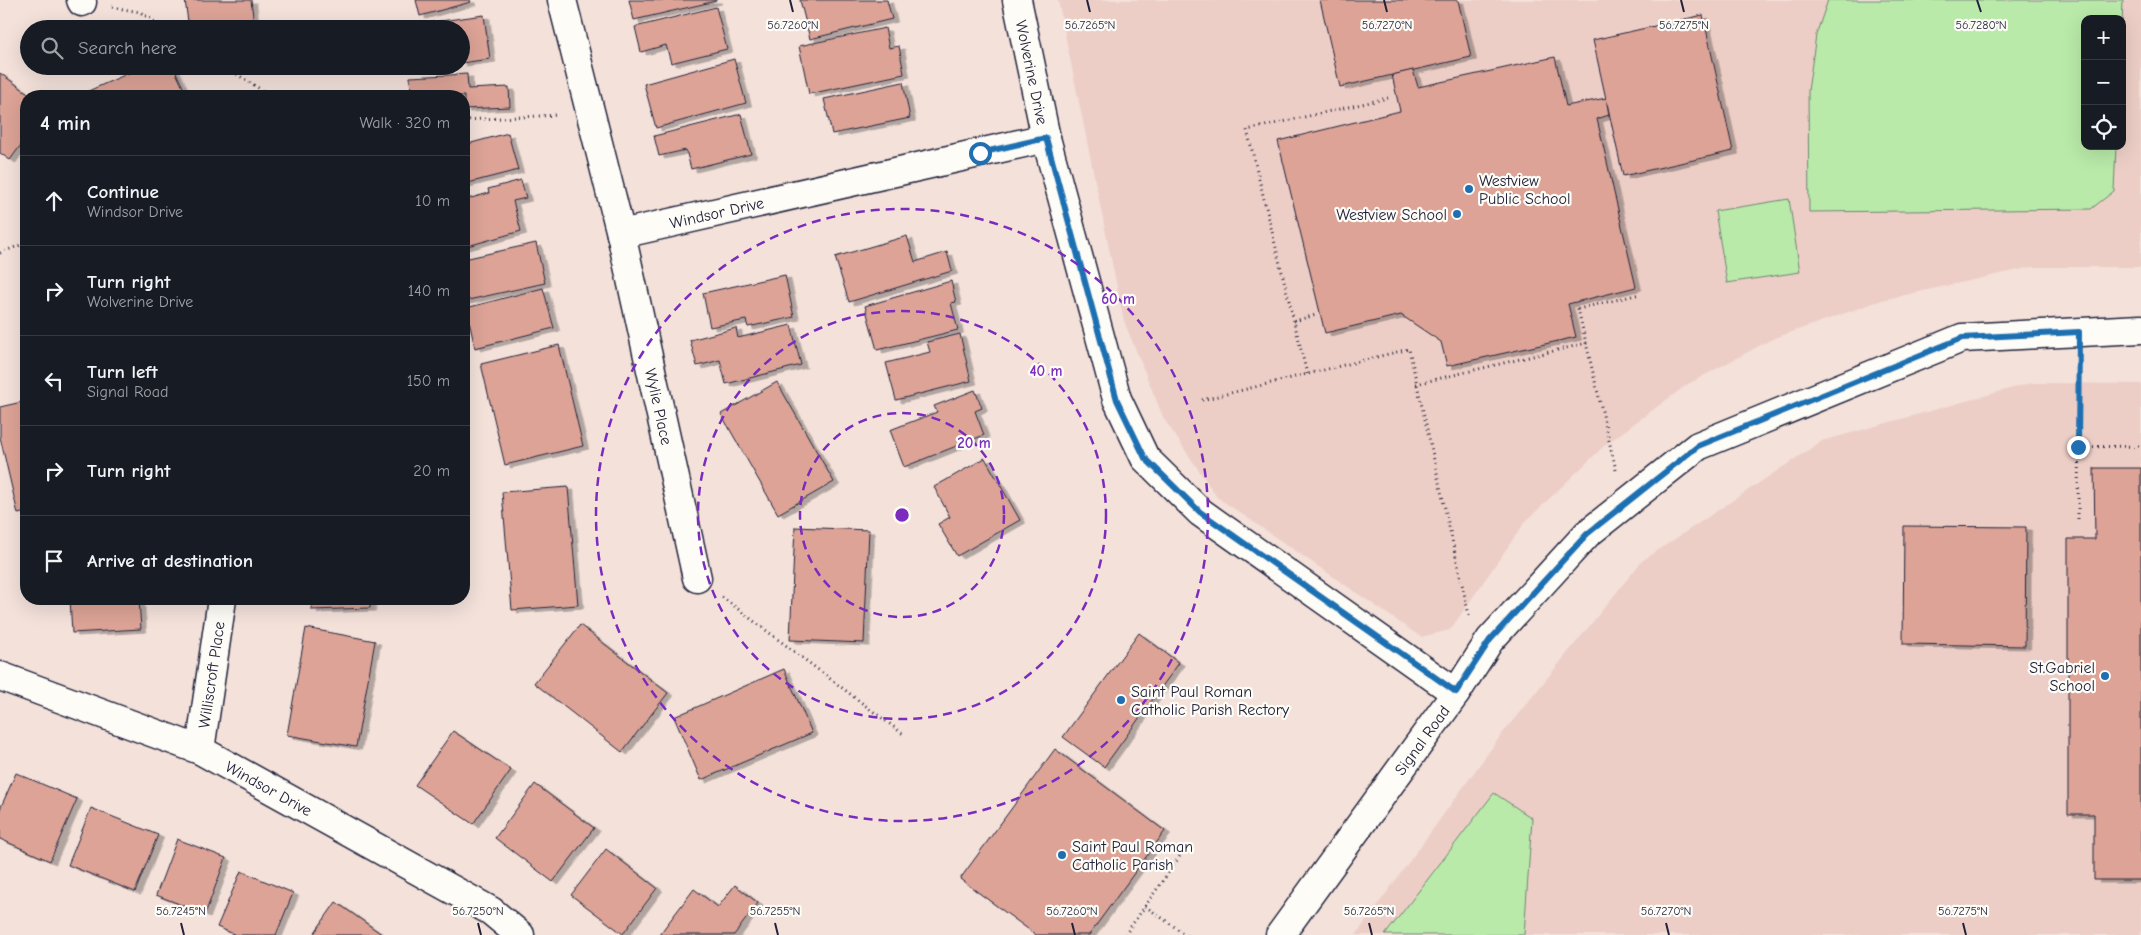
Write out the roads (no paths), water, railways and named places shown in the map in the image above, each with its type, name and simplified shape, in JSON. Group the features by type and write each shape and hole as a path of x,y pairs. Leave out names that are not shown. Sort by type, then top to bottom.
{"street":[{"path":"562,0 621,234"},
{"name":"Wolverine Drive","path":"1017,0 1046,138 1117,400 1145,458 1200,512 1456,692"},
{"name":"Windsor Drive","path":"621,234 1046,138"},
{"name":"Wylie Place","path":"621,234 697,578"},
{"name":"Signal Road","path":"1280,935 1456,692 1490,640 1587,534 1698,446 1962,338 2141,329"},
{"name":"Williscroft Place","path":"200,750 221,605"},
{"name":"Windsor Drive","path":"0,676 200,750 491,911 520,935"}],"place":[{"name":"Westview Public School","path":"1469,189"},
{"name":"Westview School","path":"1457,214"},
{"name":"St.Gabriel School","path":"2105,676"},
{"name":"Saint Paul Roman Catholic Parish Rectory","path":"1121,700"},
{"name":"Saint Paul Roman Catholic Parish","path":"1062,855"}]}
